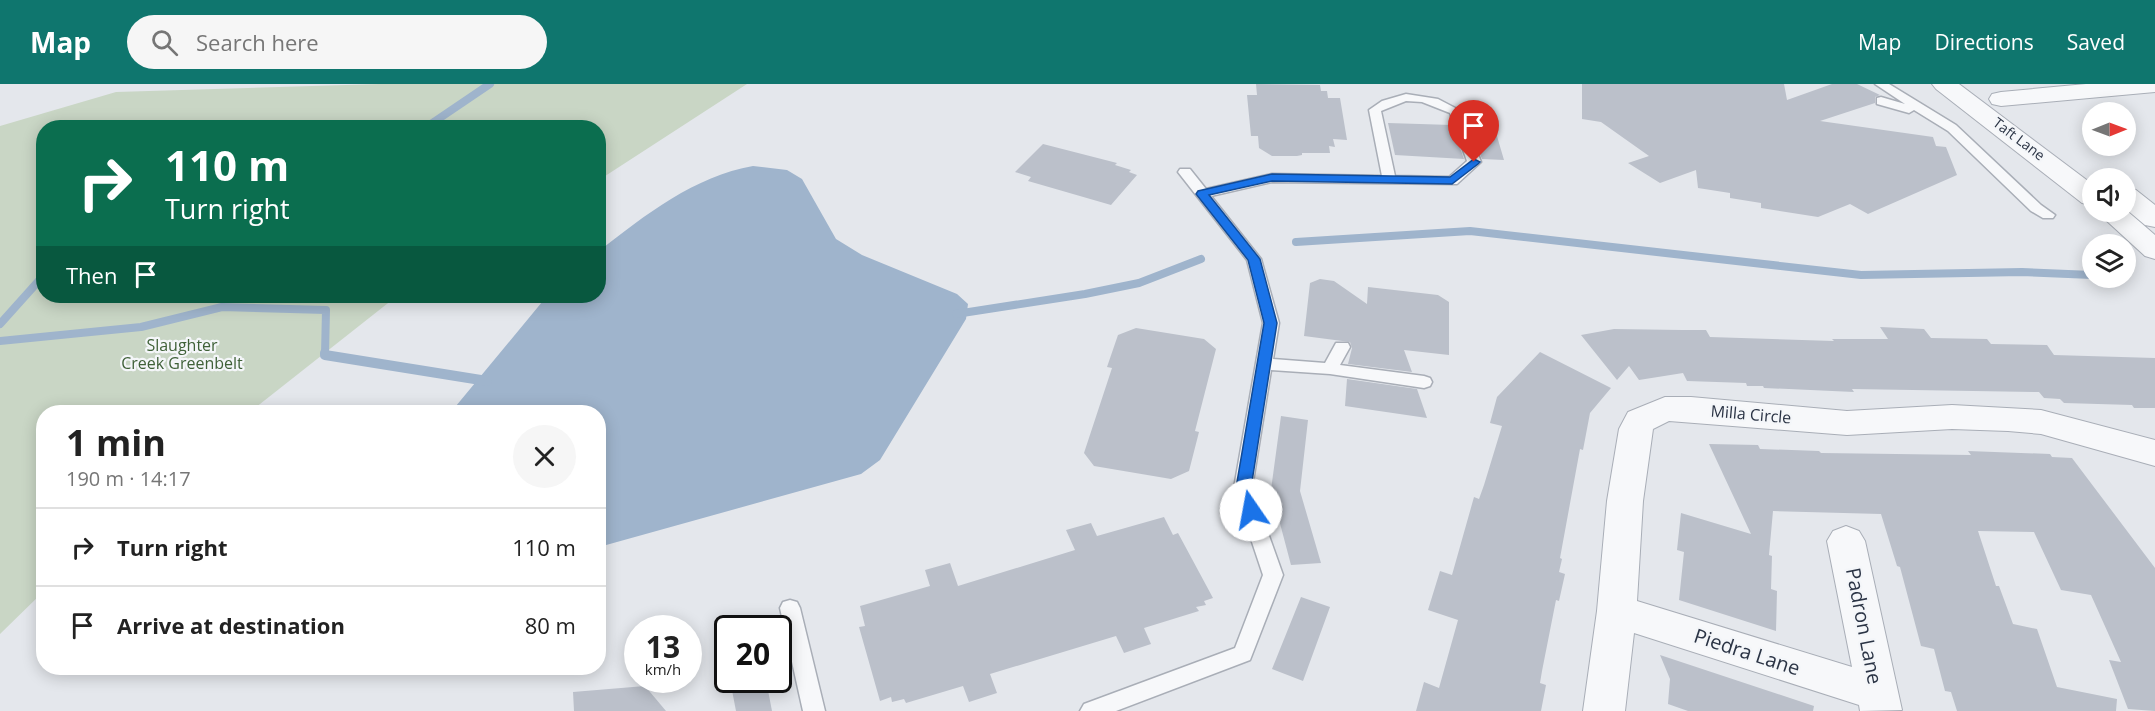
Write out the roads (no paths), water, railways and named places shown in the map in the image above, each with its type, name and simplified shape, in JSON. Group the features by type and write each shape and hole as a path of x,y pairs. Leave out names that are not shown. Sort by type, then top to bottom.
{"street":[{"name":"Taft Lane","path":"1944,84 2082,189"},
{"name":"Taft Lane","path":"1980,84 2090,168"},
{"path":"2001,99 2155,85"},
{"path":"2136,204 2155,219"},
{"path":"2123,222 2155,250"},
{"name":"Milla Circle","path":"1604,711 1617,611 1625,501 1636,429 1640,420 1665,409 1691,409 1847,423 1952,417 2008,419 2041,422 2155,453"},
{"name":"Padron Lane","path":"1846,541 1879,702"},
{"name":"Piedra Lane","path":"1617,611 1879,702"}],"lane":[{"path":"1881,84 1952,128 2036,208 2048,215"},
{"path":"1202,194 1272,178 1389,180 1452,181 1474,162 1455,111 1428,98 1394,98 1376,110 1389,180"},
{"path":"1881,101 1906,109 1921,110"},
{"path":"1091,711 1243,654 1272,575 1244,488 1271,323 1254,259 1185,171"},
{"path":"1330,369 1342,347"},
{"path":"1264,364 1330,369 1424,382"},
{"path":"790,608 814,711"}],"water":[{"path":"753,166 787,170 802,179 836,239 862,255 957,294 968,304 966,319 880,460 861,474 606,545 606,405 457,405 541,303 606,303 606,246 672,199 711,178"}],"waterway":[{"path":"437,120 490,84"},
{"path":"1296,242 1470,231 1861,275 2022,272 2082,275"},
{"path":"956,314 1085,294 1139,283 1201,259"},
{"path":"0,324 36,284"},
{"path":"0,341 141,327 222,307 326,310 325,354"},
{"path":"325,354 487,381"}],"park label":[{"name":"Slaughter Creek Greenbelt","path":"182,354"}]}
